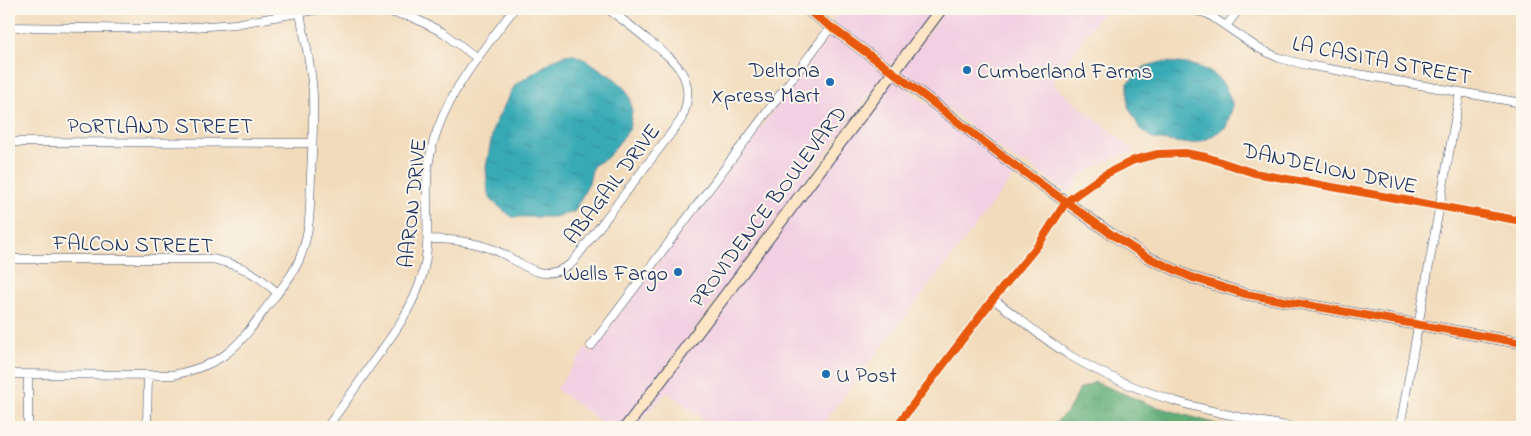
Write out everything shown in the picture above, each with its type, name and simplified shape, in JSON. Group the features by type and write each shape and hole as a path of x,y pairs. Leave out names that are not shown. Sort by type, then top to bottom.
{"main road":[{"name":"PROVIDENCE BOULEVARD","path":"626,427 941,9"}],"street":[{"path":"9,28 167,29 235,24 321,9"},
{"path":"376,9 412,18 444,33 477,58"},
{"name":"AARON DRIVE","path":"327,427 394,334 415,296 423,272 428,239 428,168 435,134 447,104 477,58 514,9"},
{"name":"ABAGAIL DRIVE","path":"428,239 466,241 494,249 526,268 537,272 548,273 563,269 572,263 681,120 687,108 688,87 679,66 670,56 608,9"},
{"path":"806,9 893,72 1010,162 1147,257 1193,278 1245,294 1522,343"},
{"name":"LA CASITA STREET","path":"1189,9 1208,14 1227,25 1258,48 1279,58 1307,65 1522,103"},
{"path":"1227,25 1239,9"},
{"path":"9,374 173,375 198,369 216,361 227,354 244,338 293,272 301,257 309,228 313,96 310,66 300,13"},
{"path":"591,346 831,27"},
{"path":"1400,427 1460,92"},
{"name":"PORTLAND STREET","path":"9,142 312,143"},
{"name":"DANDELION DRIVE","path":"896,427 993,299 1039,244 1066,202 1104,174 1134,160 1158,154 1185,153 1206,157 1254,174 1522,221"},
{"name":"FALCON STREET","path":"9,259 212,259 233,263 246,269 267,283 277,293"},
{"path":"993,299 1067,353 1096,370 1144,392 1197,409 1276,426 1292,427"},
{"path":"28,374 28,427"},
{"path":"147,427 148,375"}],"shaded area":[{"path":"841,9 935,9 892,66 832,21"},
{"path":"947,9 1105,9 1051,83 1135,151 1107,161 1079,177 1069,194 1025,162 1022,165 1012,158 899,71"},
{"path":"832,33 886,73 621,427 608,427 556,389 586,348 591,353"},
{"path":"893,78 1017,172 820,427 714,427 667,392 635,427 632,427"}],"green space":[{"path":"1095,382 1151,405 1227,427 1052,427 1069,409 1080,389"}],"water":[{"path":"572,54 588,61 625,88 630,98 632,112 629,130 607,158 593,166 589,183 574,212 554,217 512,217 492,201 488,194 486,167 494,125 515,85 555,59"},
{"path":"1161,62 1195,66 1217,77 1226,89 1233,106 1226,127 1207,139 1191,144 1153,139 1140,129 1128,106 1128,83 1144,67"}],"cycle path":[{"path":"806,9 893,72 1010,162 1111,234 1147,257 1193,278 1245,294 1522,343"},
{"path":"896,427 993,299 1039,244 1066,202 1104,175 1134,160 1158,154 1185,153 1206,157 1254,173 1522,221"}],"place":[{"name":"Cumberland Farms","path":"967,70"},
{"name":"Deltona Xpress Mart","path":"830,82"},
{"name":"Wells Fargo","path":"678,272"},
{"name":"U Post","path":"826,374"}]}
